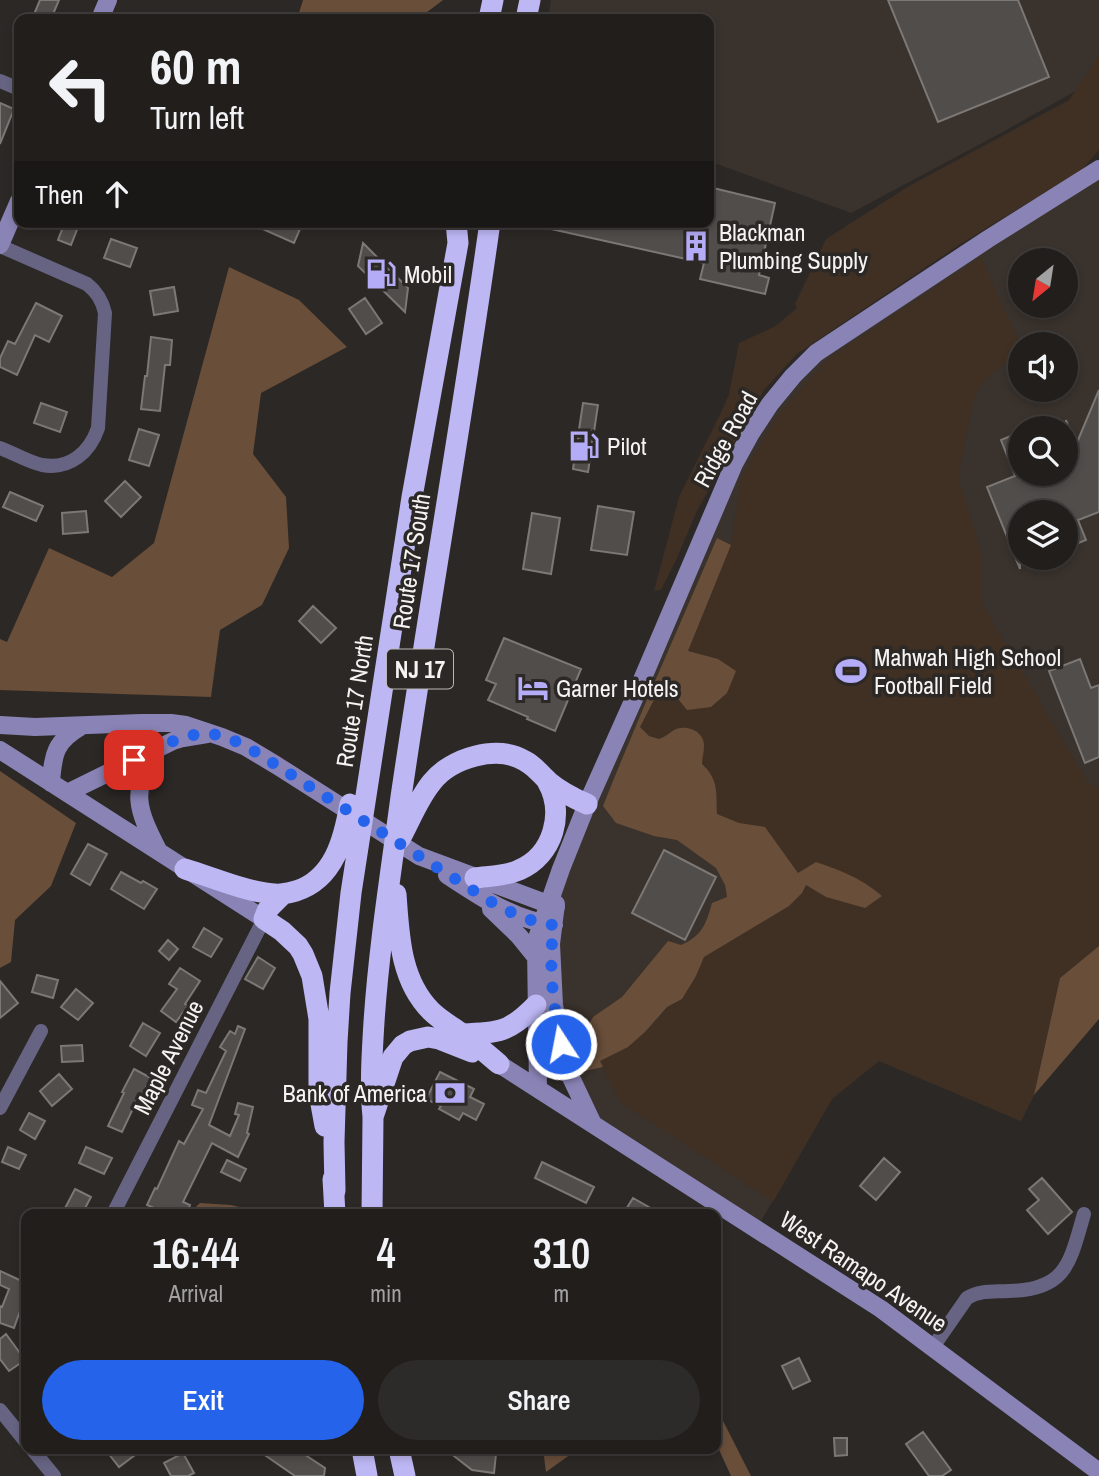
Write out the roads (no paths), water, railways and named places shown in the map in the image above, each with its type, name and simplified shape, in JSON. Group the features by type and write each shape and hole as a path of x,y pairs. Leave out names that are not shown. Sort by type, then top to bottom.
{"highway":[{"name":"Route 17 North","path":"335,1191 335,1092 341,980 351,894 412,497 458,243 457,228"},
{"name":"Route 17 South","path":"373,1117 371,1091 376,998 393,853 489,228"},
{"path":"185,869 264,893 283,894 300,890 315,881 329,867 346,829 356,766 385,670"},
{"path":"499,1064 438,1018 420,998 408,975 401,947 393,853 431,783 462,761 482,755 509,754 525,761 566,795 587,804"},
{"path":"467,880 519,870 544,850 554,828 556,811 553,794 545,779"},
{"path":"283,894 268,909 264,919 298,946 312,976 319,1019 319,1093 335,1191"},
{"path":"462,1034 490,1033 506,1029 519,1021 536,1004"},
{"path":"373,1117 393,1057 410,1041 428,1037 439,1039 499,1064"},
{"name":"NJ 17","path":"372,1209 373,1117"},
{"name":"NJ 17","path":"335,1191 335,1209"},
{"path":"363,1454 367,1476"},
{"path":"400,1454 405,1476"}],"street":[{"name":"Ridge Road","path":"550,915 561,869 587,804 734,464 770,404 816,353 1099,169"},
{"path":"0,448 40,464 53,466 78,458 87,450 94,440 99,420 106,313 96,291 87,284 0,245 14,213"},
{"path":"0,725 186,725 246,747 419,856 467,880 550,915"},
{"path":"51,783 57,748 70,733 82,726"},
{"path":"67,793 157,748 183,738 211,734"},
{"path":"157,748 141,779 139,804 148,831 160,853"},
{"path":"0,750 264,919"},
{"path":"467,880 536,957"},
{"path":"538,1089 536,957 538,935 550,915"},
{"path":"550,915 551,984 557,1026 566,1067 593,1124"},
{"name":"Maple Avenue","path":"116,1209 264,919"},
{"path":"0,1108 41,1031"},
{"name":"West Ramapo Avenue","path":"499,1064 862,1296 1099,1472"},
{"path":"933,1347 967,1298 982,1292 1022,1291 1052,1282 1060,1275 1068,1261 1084,1214"},
{"path":"0,1410 21,1436"},
{"path":"36,1454 54,1476"}],"place":[{"name":"Blackman Plumbing Supply","path":"696,246"},
{"name":"Mobil","path":"381,274"},
{"name":"Pilot","path":"584,446"},
{"name":"Mahwah High School Football Field","path":"851,671"},
{"name":"Garner Hotels","path":"533,688"},
{"name":"Bank of America","path":"450,1093"}]}
